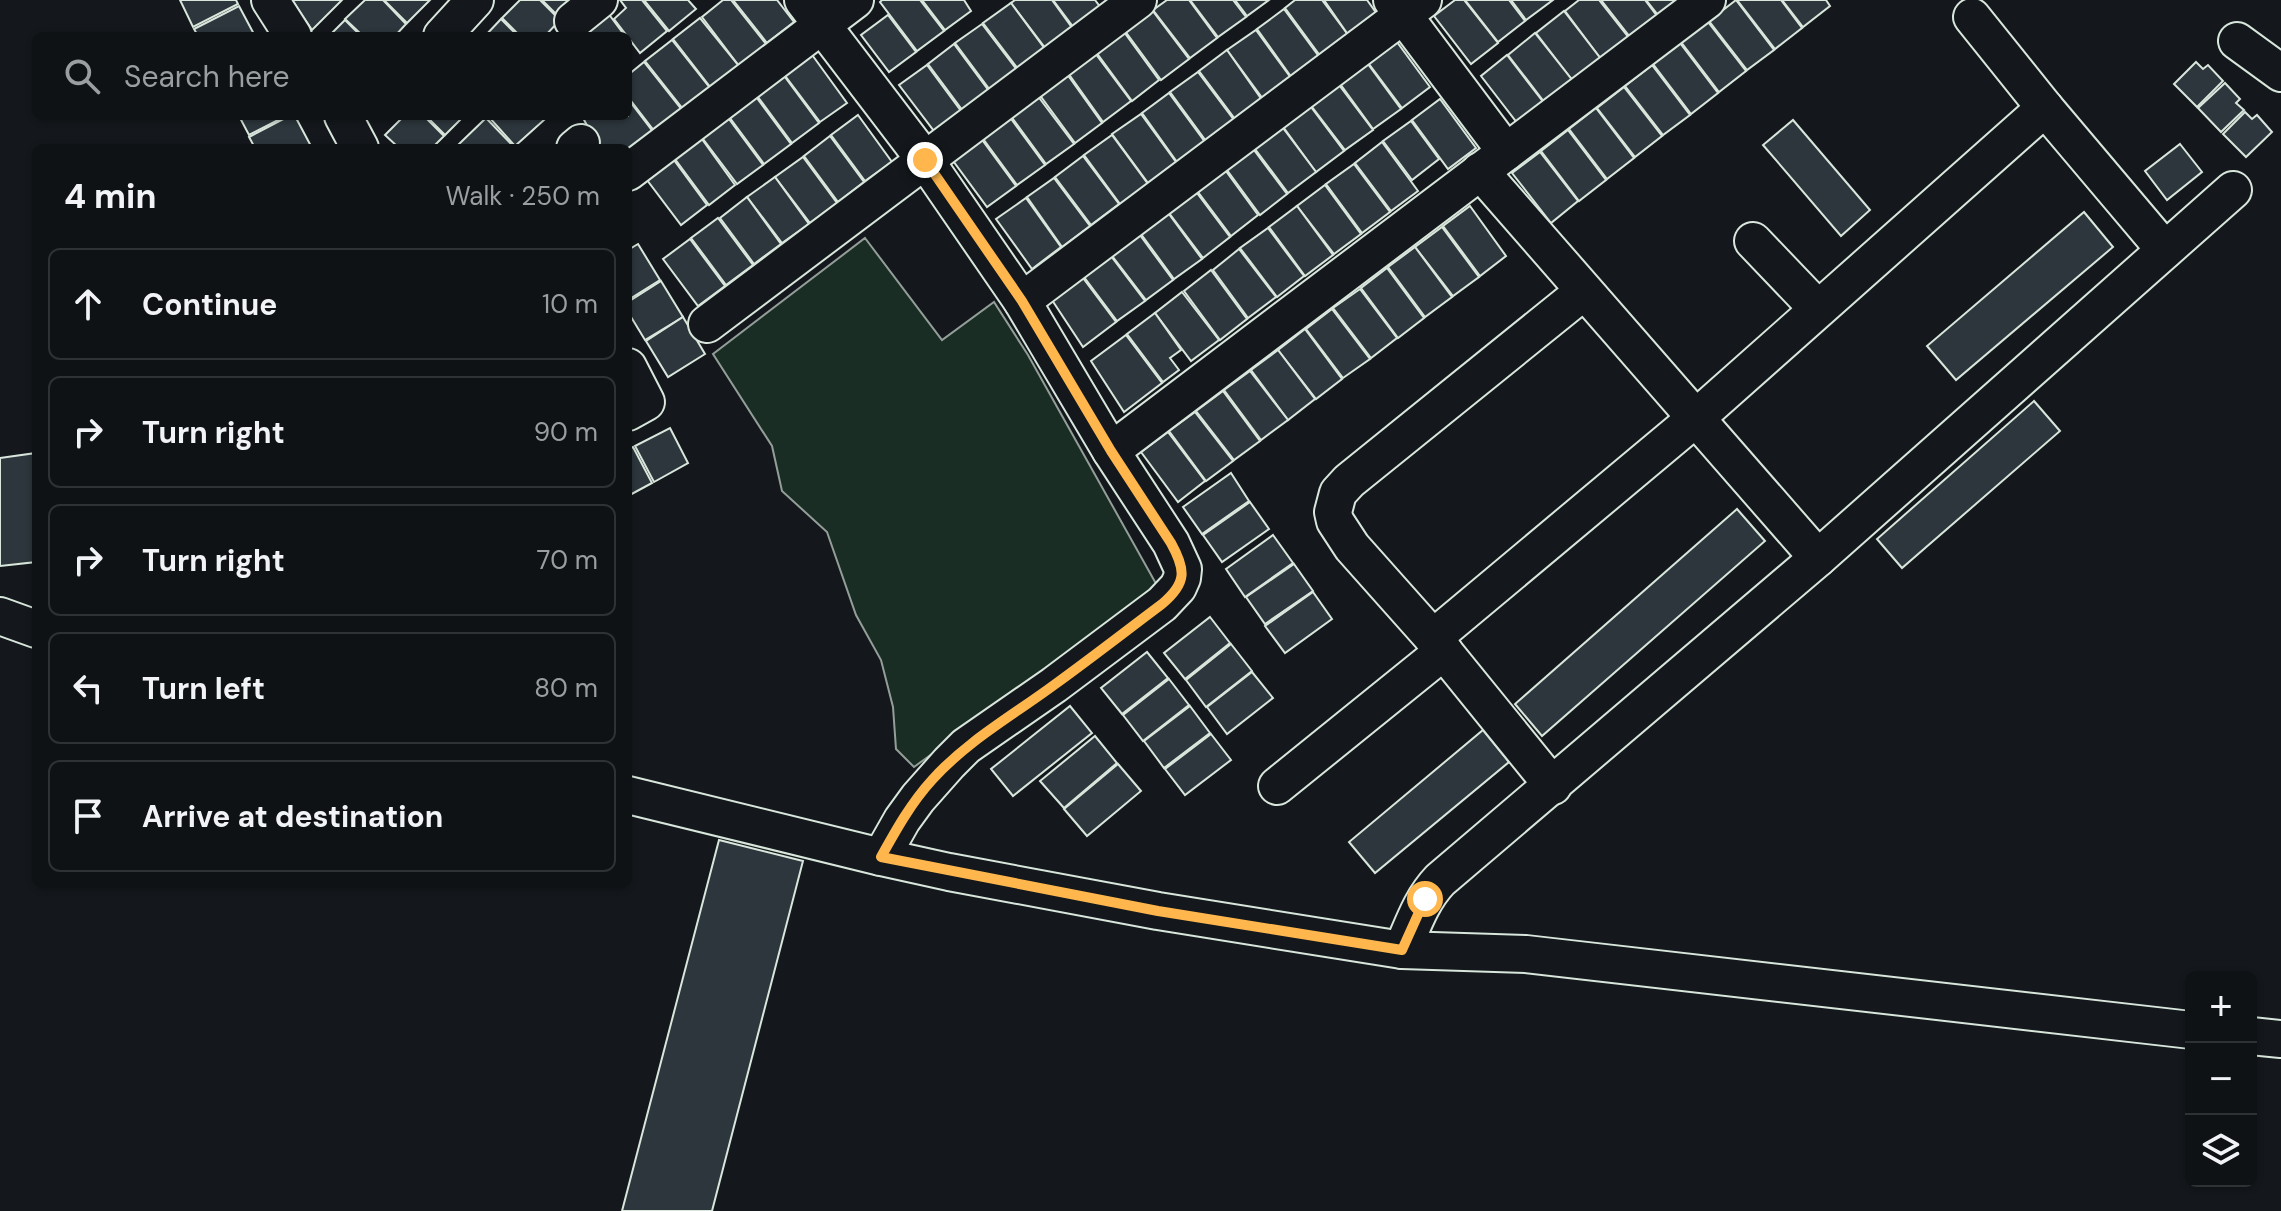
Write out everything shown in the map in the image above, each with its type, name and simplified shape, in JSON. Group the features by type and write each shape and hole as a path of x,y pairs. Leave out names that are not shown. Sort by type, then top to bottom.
{"street":[{"path":"270,0 290,32"},
{"path":"446,32 475,0"},
{"path":"632,169 813,12 855,0"},
{"path":"707,324 1138,0"},
{"path":"1111,451 1707,0"},
{"path":"1022,301 1406,5 1493,162 1583,292 1818,558"},
{"path":"813,12 925,160 1022,301 1111,451 1178,555 1183,569 1178,587 1162,604 966,746 931,781 902,820 881,857"},
{"path":"1972,17 2165,250"},
{"path":"2237,41 2281,73"},
{"path":"1277,786 2045,108"},
{"path":"1402,950 1418,911 1440,880 1818,558 2233,190"},
{"path":"1753,241 1818,309"},
{"path":"1553,786 1439,645 1352,547 1335,521 1333,512 1335,499 1349,481 1583,292"},
{"path":"632,375 646,402 632,410"},
{"path":"0,616 32,628"},
{"path":"632,796 881,857 1158,911 1402,950 1526,954 2185,1029"},
{"path":"2257,1037 2281,1039"}],"green space":[{"path":"865,238 942,340 994,302 1028,355 1159,589 914,767 896,749 893,707 881,660 856,615 827,532 782,491 772,446 713,354"}],"building":[{"path":"180,0 236,0 238,4 193,27"},
{"path":"292,0 342,0 312,30"},
{"path":"365,0 383,0 406,24 399,32 359,32 345,19"},
{"path":"384,0 430,0 407,23"},
{"path":"520,0 540,0 560,20 549,32 516,32 502,18"},
{"path":"542,0 581,0 561,19"},
{"path":"620,0 642,0 667,31 640,53 632,43 632,32 624,32 614,19 626,8"},
{"path":"644,0 688,0 696,9 669,31"},
{"path":"723,0 731,0 766,44 739,66 702,17"},
{"path":"733,0 777,0 794,22 767,43"},
{"path":"920,0 944,31 917,51 880,2"},
{"path":"922,0 964,0 971,11 945,30"},
{"path":"1015,0 1052,0 1073,29 1046,49 1011,3"},
{"path":"1053,0 1095,0 1101,8 1074,28"},
{"path":"1167,0 1189,0 1217,38 1190,58 1153,10"},
{"path":"1190,0 1233,0 1246,17 1218,37"},
{"path":"1235,0 1269,0 1247,16"},
{"path":"1295,0 1322,0 1349,36 1321,57 1285,8"},
{"path":"1324,0 1367,0 1377,14 1349,36"},
{"path":"1455,0 1464,0 1498,43 1471,64 1434,16"},
{"path":"1465,0 1509,0 1525,21 1498,42"},
{"path":"1511,0 1553,0 1526,20"},
{"path":"1579,0 1599,0 1629,38 1601,59 1565,11"},
{"path":"1601,0 1645,0 1657,16 1630,37"},
{"path":"1646,0 1677,0 1658,15"},
{"path":"1736,0 1774,50 1747,70 1709,21"},
{"path":"1737,0 1781,0 1802,28 1775,49"},
{"path":"1782,0 1826,0 1830,6 1803,27"},
{"path":"1011,3 1045,49 1018,69 983,23"},
{"path":"602,5 622,32 585,32"},
{"path":"239,6 253,32 196,32 194,29"},
{"path":"1284,9 1320,58 1292,78 1257,29"},
{"path":"1152,10 1189,59 1161,80 1125,31"},
{"path":"1564,11 1601,59 1573,81 1536,33"},
{"path":"888,15 916,52 889,72 861,35"},
{"path":"700,18 739,66 711,88 673,39"},
{"path":"501,19 514,32 489,32"},
{"path":"345,20 357,32 333,32"},
{"path":"1708,22 1746,71 1719,92 1681,42"},
{"path":"982,24 1017,70 990,90 955,43"},
{"path":"1256,30 1291,78 1263,99 1227,50"},
{"path":"1124,32 1159,80 1132,101 1096,52"},
{"path":"1535,33 1573,81 1545,103 1508,55"},
{"path":"1394,38 1430,87 1402,108 1366,60"},
{"path":"672,40 710,88 683,109 645,61"},
{"path":"1680,43 1718,93 1691,114 1653,64"},
{"path":"954,44 989,91 963,111 928,64"},
{"path":"1227,50 1262,100 1235,119 1199,71"},
{"path":"810,52 847,103 820,122 783,73"},
{"path":"1095,53 1131,101 1103,122 1068,73"},
{"path":"1507,55 1544,103 1518,124 1481,76"},
{"path":"1365,60 1401,109 1373,129 1338,81"},
{"path":"644,62 682,110 655,132 632,102 632,72"},
{"path":"2196,62 2203,69 2208,65 2223,81 2197,107 2174,84"},
{"path":"927,65 961,111 934,131 899,85"},
{"path":"1652,65 1690,115 1663,135 1625,86"},
{"path":"1198,72 1234,120 1206,141 1170,92"},
{"path":"782,73 819,123 792,143 755,93"},
{"path":"1067,74 1102,123 1075,143 1039,94"},
{"path":"1336,81 1373,130 1345,150 1309,103"},
{"path":"2225,83 2240,99 2236,103 2244,110 2221,132 2198,108"},
{"path":"1624,87 1662,136 1635,157 1597,108"},
{"path":"1169,93 1205,142 1177,162 1142,113"},
{"path":"754,94 791,144 764,164 727,114"},
{"path":"1037,95 1074,144 1046,164 1010,115"},
{"path":"1440,99 1476,148 1448,169 1412,120"},
{"path":"1308,103 1344,151 1316,172 1281,124"},
{"path":"632,104 654,133 632,150 632,144 597,144 584,120 632,120"},
{"path":"1596,108 1634,158 1607,179 1569,129"},
{"path":"2245,112 2252,119 2257,115 2272,132 2246,157 2223,134"},
{"path":"1141,114 1176,162 1148,183 1112,134"},
{"path":"726,115 763,165 737,184 700,135"},
{"path":"858,115 892,162 865,181 831,135"},
{"path":"1009,116 1045,165 1017,185 981,136"},
{"path":"241,120 278,120 249,135"},
{"path":"281,120 297,120 310,144 253,144 249,137"},
{"path":"400,120 428,120 444,136 436,144 395,144 385,135"},
{"path":"430,120 460,120 445,135"},
{"path":"484,120 488,120 511,144 459,144"},
{"path":"492,120 544,120 517,144 513,144"},
{"path":"1793,120 1870,210 1841,236 1763,145"},
{"path":"1411,121 1439,159 1412,180 1383,141"},
{"path":"1280,124 1316,172 1288,193 1252,145"},
{"path":"1568,130 1606,180 1579,201 1541,151"},
{"path":"699,135 735,185 709,205 672,155"},
{"path":"1112,135 1148,184 1120,204 1084,155"},
{"path":"830,136 864,182 838,202 804,156"},
{"path":"980,137 1016,186 987,207 951,158"},
{"path":"1382,142 1418,191 1391,211 1355,163"},
{"path":"2180,144 2202,172 2167,200 2145,171"},
{"path":"1251,146 1287,194 1260,215 1224,166"},
{"path":"1540,152 1578,201 1551,223 1512,173"},
{"path":"671,156 707,205 681,225 644,176"},
{"path":"1083,156 1119,204 1091,225 1055,177"},
{"path":"803,157 837,203 810,223 775,177"},
{"path":"1354,164 1390,212 1362,233 1326,184"},
{"path":"1223,167 1258,215 1231,236 1195,188"},
{"path":"775,177 809,224 782,243 747,197"},
{"path":"1054,178 1090,226 1062,247 1027,197"},
{"path":"1325,185 1361,234 1334,254 1297,206"},
{"path":"1194,189 1230,237 1203,258 1166,209"},
{"path":"747,197 781,244 754,264 720,218"},
{"path":"1026,198 1061,247 1032,269 996,219"},
{"path":"1297,206 1333,255 1305,276 1269,227"},
{"path":"1470,206 1506,256 1480,276 1443,226"},
{"path":"1166,210 1202,259 1174,279 1138,230"},
{"path":"2084,212 2113,247 1956,380 1927,346"},
{"path":"718,218 753,265 726,285 691,238"},
{"path":"1442,227 1479,277 1453,296 1415,247"},
{"path":"1268,228 1304,276 1277,297 1240,248"},
{"path":"1137,231 1173,280 1146,300 1109,252"},
{"path":"690,239 725,286 698,306 663,259"},
{"path":"638,244 660,280 632,298 632,248"},
{"path":"1415,247 1452,297 1425,317 1388,267"},
{"path":"1239,249 1276,297 1248,318 1213,270"},
{"path":"1108,252 1145,301 1117,321 1081,273"},
{"path":"1387,268 1424,318 1398,338 1361,288"},
{"path":"1211,270 1247,319 1220,340 1184,291"},
{"path":"1080,274 1116,322 1083,347 1050,297"},
{"path":"661,281 683,317 645,340 632,319 632,299"},
{"path":"1360,289 1397,338 1371,358 1333,308"},
{"path":"1182,292 1219,340 1191,361 1155,313"},
{"path":"1332,309 1370,359 1343,378 1306,329"},
{"path":"1155,313 1181,350 1170,358 1179,370 1163,382 1127,334"},
{"path":"683,317 705,354 668,377 646,341"},
{"path":"1305,329 1342,379 1316,399 1278,350"},
{"path":"1126,335 1162,383 1124,412 1091,361"},
{"path":"1278,350 1315,399 1288,420 1251,370"},
{"path":"1250,371 1288,420 1261,440 1224,390"},
{"path":"1223,391 1260,441 1234,460 1196,411"},
{"path":"2034,401 2060,431 1902,568 1877,539"},
{"path":"1195,412 1233,461 1206,481 1169,431"},
{"path":"670,428 688,463 654,482 635,446"},
{"path":"1168,432 1205,481 1178,502 1141,452"},
{"path":"632,447 652,483 632,494"},
{"path":"32,454 32,562 0,566 0,458"},
{"path":"1231,473 1249,501 1202,534 1183,507"},
{"path":"1250,502 1269,529 1222,562 1203,535"},
{"path":"1737,509 1765,541 1542,736 1515,704"},
{"path":"1273,535 1293,563 1245,597 1226,569"},
{"path":"1294,564 1313,591 1265,624 1246,597"},
{"path":"1313,592 1332,619 1285,653 1265,626"},
{"path":"1210,617 1230,643 1185,679 1164,653"},
{"path":"1231,644 1252,671 1206,707 1186,680"},
{"path":"1147,652 1168,678 1122,714 1101,688"},
{"path":"1252,672 1273,698 1227,734 1207,707"},
{"path":"1169,679 1189,705 1143,741 1123,715"},
{"path":"1070,706 1092,733 1013,796 991,769"},
{"path":"1190,706 1210,733 1164,768 1144,741"},
{"path":"1483,730 1509,762 1375,873 1349,842"},
{"path":"1211,734 1231,760 1185,795 1165,769"},
{"path":"1095,736 1117,763 1064,808 1040,781"},
{"path":"1118,764 1141,791 1087,836 1064,809"},
{"path":"719,840 803,861 712,1211 622,1211"}],"route":[{"path":"925,160 1022,301 1111,451 1171,543 1183,569 1178,587 1162,604 966,746 931,781 902,820 881,857 1158,911 1402,950 1425,899"}]}
